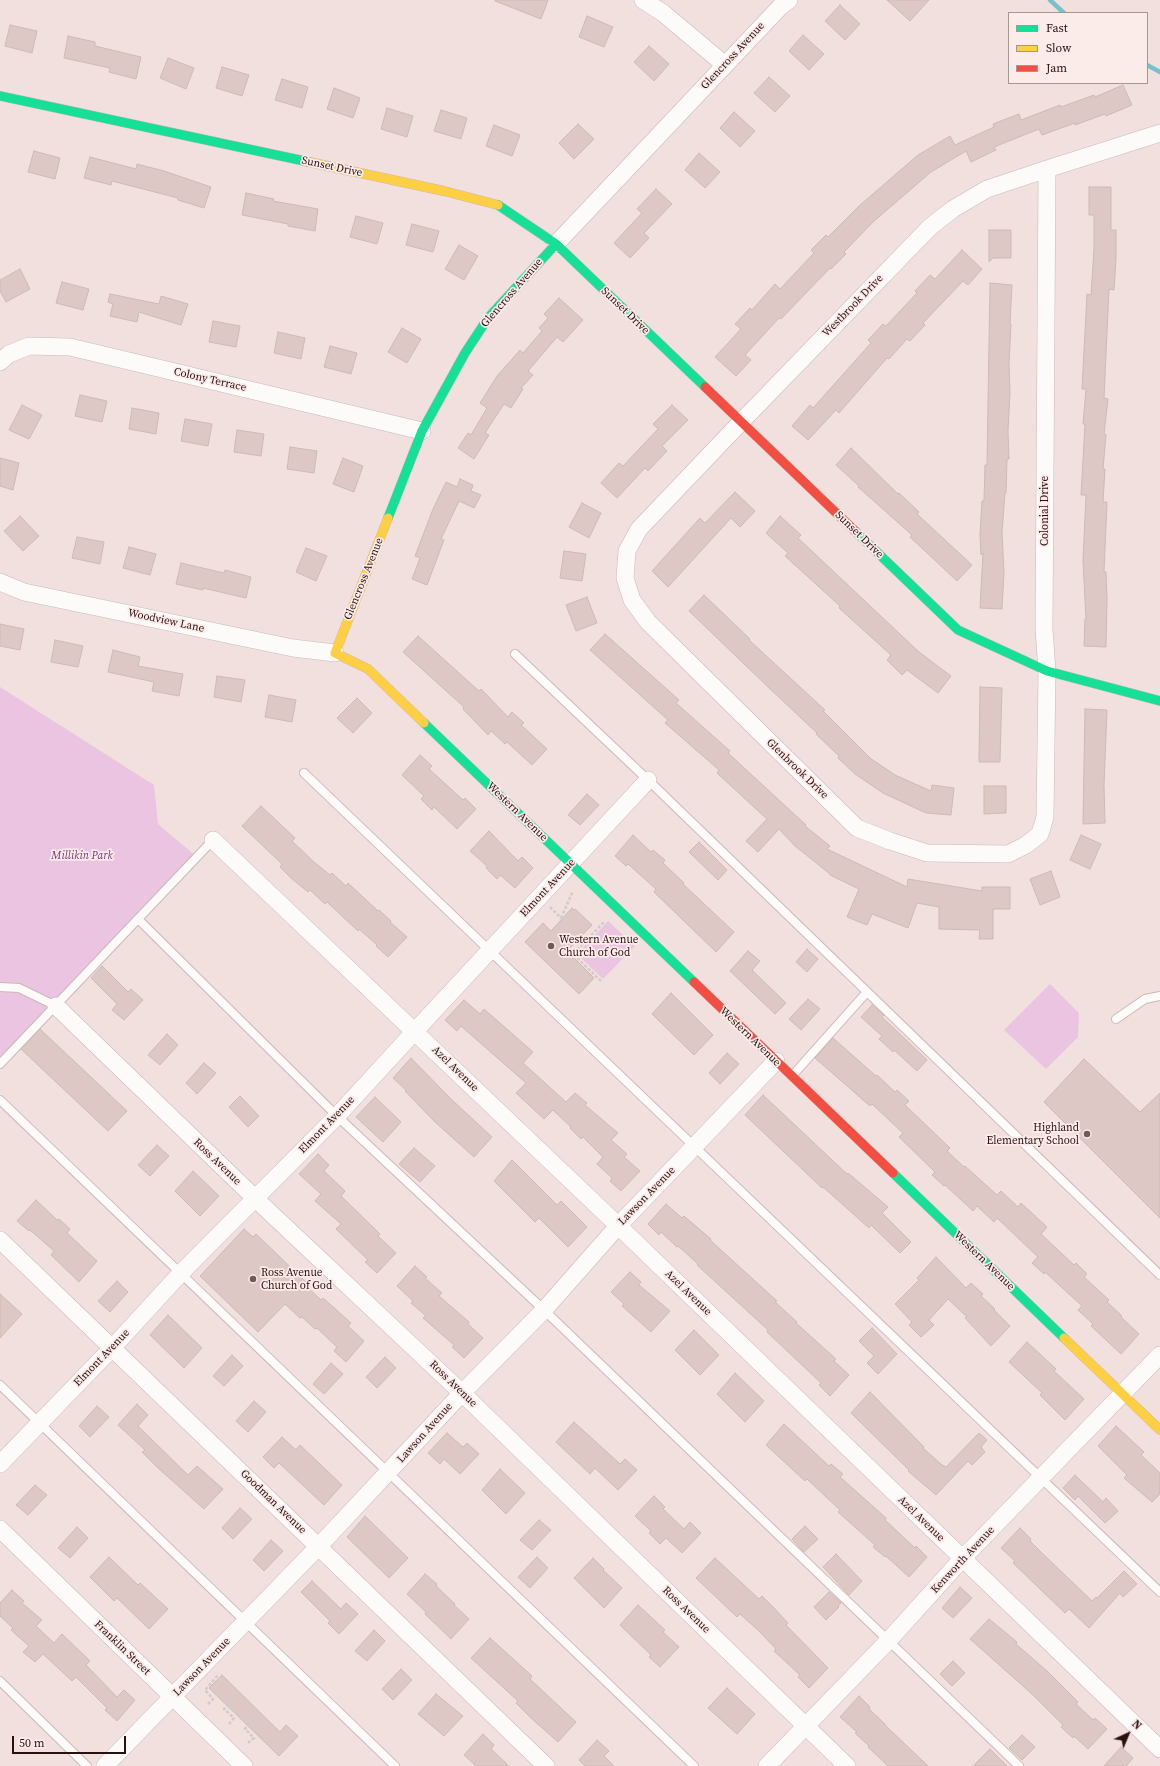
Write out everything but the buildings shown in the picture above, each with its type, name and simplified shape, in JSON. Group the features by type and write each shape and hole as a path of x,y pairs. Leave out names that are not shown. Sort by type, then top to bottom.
{"street":[{"path":"642,0 663,13 725,65"},
{"name":"Glencross Avenue","path":"335,653 422,431 465,353 488,318 725,65 780,7 789,0"},
{"name":"Sunset Drive","path":"0,96 444,191 501,206 556,244 740,423 958,630 1047,671 1160,701"},
{"name":"Westbrook Drive","path":"626,578 628,551 639,529 930,227 953,208 987,190 1160,133"},
{"name":"Colonial Drive","path":"1026,845 1040,834 1045,817 1047,671 1044,629 1047,169"},
{"name":"Colony Terrace","path":"0,362 9,354 29,346 70,347 422,431"},
{"name":"Glenbrook Drive","path":"626,578 632,600 648,622 857,828 890,842 927,853 1008,854 1026,845"},
{"name":"Woodview Lane","path":"0,582 24,592 293,648 335,653"},
{"name":"Western Avenue","path":"335,653 368,669 1160,1430"},
{"name":"Elmont Avenue","path":"0,1464 113,1347 181,1273 337,1116 648,780"},
{"name":"Azel Avenue","path":"213,840 415,1030 1160,1749"},
{"name":"Ross Avenue","path":"56,1006 256,1199 462,1392 847,1766"},
{"name":"Lawson Avenue","path":"105,1766 319,1546 462,1392 544,1310 618,1226 776,1062"},
{"name":"Goodman Avenue","path":"0,1240 113,1347 546,1766"},
{"name":"Kenworth Avenue","path":"767,1766 888,1641 962,1559 1160,1355"},
{"name":"Franklin Street","path":"0,1529 244,1766"}],"lane":[{"path":"515,654 648,780 1160,1275"},
{"path":"304,773 489,951 696,1146 1160,1592"},
{"path":"0,1064 213,840"},
{"path":"138,919 337,1116 544,1310 1018,1766"},
{"path":"0,987 19,988 56,1006"},
{"path":"791,1077 867,992"},
{"path":"1116,1019 1145,999 1160,996"},
{"path":"0,1100 694,1766"},
{"path":"0,1385 395,1766"},
{"path":"0,1681 87,1766"}],"path":[{"path":"561,918 572,892"},
{"path":"547,904 564,921"},
{"path":"602,981 574,954 604,922"},
{"path":"582,936 587,940"},
{"path":"208,1704 213,1699 204,1690 219,1674"},
{"path":"228,1724 234,1718 224,1709 239,1694"},
{"path":"248,1743 254,1738 245,1729 259,1713"}],"green space":[{"name":"Millikin Park","path":"0,687 154,785 158,824 197,857 0,1064"},
{"path":"608,921 635,946 603,979 577,954"},
{"path":"1050,984 1079,1013 1078,1037 1046,1069 1004,1030"}],"waterway":[{"path":"1050,0 1063,12"},
{"path":"1148,66 1160,72"}],"traffic: fast":[{"path":"0,96 309,162"},
{"path":"498,205 556,244 705,387"},
{"path":"388,518 422,431 465,353 488,318 556,244"},
{"path":"855,531 958,630 1047,671 1160,701"},
{"path":"424,723 694,982"},
{"path":"893,1173 1064,1338"}],"traffic: slow":[{"path":"309,162 444,191 498,205"},
{"path":"388,518 335,653 368,669 424,723"},
{"path":"1064,1338 1160,1430"}],"traffic: jam":[{"path":"705,387 855,531"},
{"path":"694,982 893,1173"}],"place":[{"name":"Western Avenue Church of God","path":"551,946"},
{"name":"Highland Elementary School","path":"1087,1134"},
{"name":"Ross Avenue Church of God","path":"253,1279"}]}
